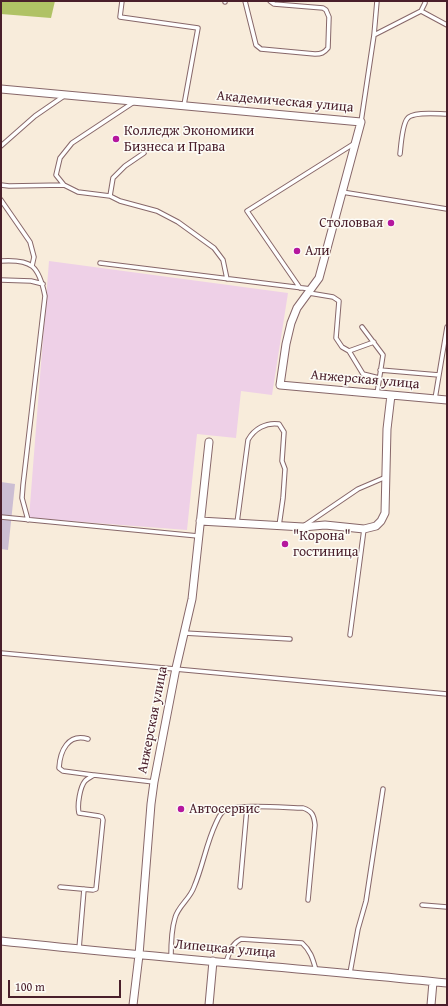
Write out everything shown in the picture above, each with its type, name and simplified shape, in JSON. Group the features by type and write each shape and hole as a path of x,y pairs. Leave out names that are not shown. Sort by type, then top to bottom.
{"street":[{"name":"Академическая улица","path":"1,89 361,122 319,278 298,308 291,323 286,344 280,385"},
{"name":"Анжерская улица","path":"280,385 447,400"},
{"path":"200,520 303,527 325,525 364,528 376,526 381,521 385,513 387,428 391,395"},
{"name":"Анжерская улица","path":"133,1005 139,955 150,804 176,668 192,599 208,442"},
{"name":"Липецкая улица","path":"1,941 447,983"},
{"path":"209,1005 213,961"},
{"path":"430,1005 433,982"}],"lane":[{"path":"122,1 120,17 198,28 184,105"},
{"path":"245,1 256,45 261,49 315,54 322,54 326,51 328,48 329,17 326,10 323,8 274,4 270,1"},
{"path":"361,122 374,35 376,1"},
{"path":"374,35 421,11 425,1"},
{"path":"421,11 447,25"},
{"path":"1,146 35,116 65,95"},
{"path":"136,101 72,143 60,158 56,175 64,185 78,192 110,196 120,201 157,211 178,222 214,248 223,260 227,279"},
{"path":"400,154 404,125 410,116 424,114 447,114"},
{"path":"300,288 247,211 356,143"},
{"path":"110,196 113,178 125,166 144,153"},
{"path":"1,185 64,185"},
{"path":"342,192 447,209"},
{"path":"1,200 30,242 34,257 32,266"},
{"path":"1,261 24,261 32,266 39,274 43,284 45,296 22,498 28,520"},
{"path":"100,263 300,288 333,297 339,301 336,338 342,347 349,351 363,374 379,378"},
{"path":"1,280 31,281 43,284"},
{"path":"362,327 383,355 377,394"},
{"path":"435,399 447,327"},
{"path":"349,351 374,342"},
{"path":"380,370 439,375"},
{"path":"237,523 248,440 252,432 259,427 274,423 279,424 284,432 282,462 285,469 279,526"},
{"path":"303,527 358,489 386,476"},
{"path":"1,517 198,536"},
{"path":"350,635 364,528"},
{"path":"184,633 290,640"},
{"path":"1,653 447,694"},
{"path":"88,739 82,737 76,738 65,746 59,758 59,768 63,771 94,776 154,782"},
{"path":"60,887 96,889 103,820 102,817 99,816 79,813 78,809 82,785 86,779 94,776"},
{"path":"350,975 358,929 366,901 383,790"},
{"path":"240,887 247,807"},
{"path":"171,958 172,933 175,916 194,888 209,837 219,816 224,810 247,807 303,808 310,811 314,816 315,825 308,900"},
{"path":"79,949 84,889"},
{"path":"422,904 447,908"},
{"path":"226,962 235,942 241,940 302,943 308,948 312,955 316,970"}],"shaded area":[{"path":"49,261 288,293 272,395 241,391 236,438 197,434 187,530 29,518"},
{"path":"1,482 15,484 8,550 1,549"}],"green space":[{"path":"1,1 55,1 51,18 1,14"}],"place":[{"name":"Колледж Экономики Бизнеса и Права","path":"116,139"},
{"name":"Столоввая","path":"391,223"},
{"name":"Али","path":"297,251"},
{"name":"\"Корона\" гостиница","path":"285,544"},
{"name":"Автосервис","path":"181,809"}]}
